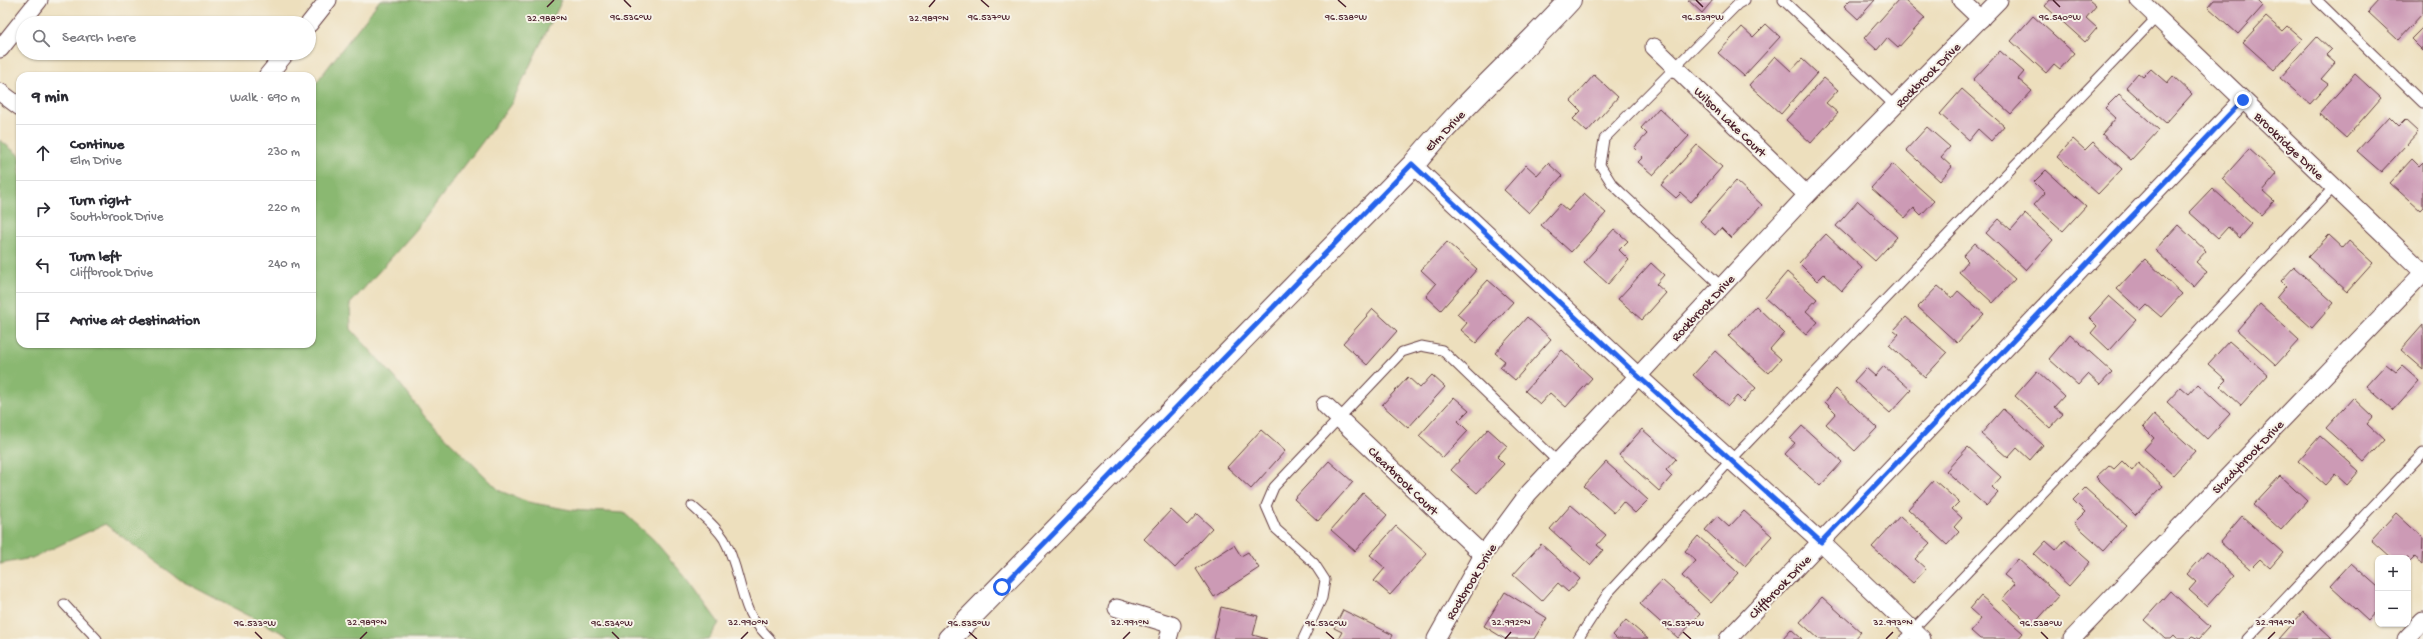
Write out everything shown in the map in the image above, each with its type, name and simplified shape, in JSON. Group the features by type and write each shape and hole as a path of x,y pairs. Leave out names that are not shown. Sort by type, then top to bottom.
{"street":[{"path":"26,16 39,0"},
{"path":"315,16 328,0"},
{"name":"Elm Drive","path":"950,639 1412,164 1434,139 1532,42 1570,0"},
{"path":"1961,0 1981,19"},
{"name":"Rockbrook Drive","path":"1436,639 1483,555 1528,494 1807,195 1999,0"},
{"name":"Brookridge Drive","path":"2139,0 2423,273"},
{"path":"0,49 16,29"},
{"name":"Wilson Lake Court","path":"1654,47 1807,195"},
{"path":"270,72 280,60"},
{"path":"0,92 16,105"},
{"name":"Cliffbrook Drive","path":"1728,639 2243,100"},
{"path":"1412,164 1638,376 1821,542 1913,636"},
{"name":"Shadybrook Drive","path":"2072,639 2423,273"},
{"name":"Clearbrook Court","path":"1325,405 1483,555"},
{"path":"1117,608 1172,625 1168,639"},
{"path":"2406,639 2423,621"}],"lane":[{"path":"1722,287 1612,184 1600,165 1604,139 1738,4 1745,0"},
{"path":"1783,0 1895,106"},
{"path":"2317,0 2423,103"},
{"path":"1578,639 1608,593 1731,460 2157,17"},
{"path":"1913,636 2334,187"},
{"path":"1303,639 1322,598 1325,580 1314,563 1276,529 1266,506 1274,487 1402,352 1421,346 1442,350 1558,462"},
{"path":"2247,639 2423,453"},
{"path":"692,506 711,523 724,540 734,561 749,612 755,622 770,639"},
{"path":"64,604 97,639"}],"green space":[{"path":"380,0 562,0 511,104 416,230 350,304 351,329 398,381 425,417 500,491 528,502 571,510 624,513 653,539 687,579 719,623 709,639 294,639 182,581 105,524 32,558 0,564 0,140 16,153 16,348 316,348 316,83"}],"building":[{"path":"1688,0 1713,0 1702,13"},
{"path":"1850,0 1875,0 1858,19 1844,6"},
{"path":"1898,0 1905,0 1925,18 1898,48 1887,38 1877,50 1864,38"},
{"path":"2050,0 2089,0 2096,6 2086,18 2097,28 2085,42 2045,6"},
{"path":"2214,0 2257,0 2263,6 2238,34 2208,7"},
{"path":"2379,0 2423,0 2423,13 2398,40 2368,12"},
{"path":"2033,16 2074,53 2060,69 2054,64 2046,73 2011,41"},
{"path":"2266,17 2282,31 2287,26 2302,39 2274,70 2243,42"},
{"path":"1766,24 1780,37 1744,76 1718,53 1742,27 1753,37"},
{"path":"2423,27 2423,51 2411,39"},
{"path":"2317,37 2331,50 2326,55 2335,63 2321,79 2328,84 2310,104 2280,78"},
{"path":"2000,51 2024,72 2018,79 2032,91 2011,114 1973,80"},
{"path":"1775,56 1791,71 1802,59 1817,73 1781,114 1749,85"},
{"path":"2151,69 2167,83 2173,76 2192,94 2166,123 2126,87 2138,73 2143,77"},
{"path":"2355,74 2381,98 2346,138 2319,114"},
{"path":"1594,75 1618,97 1587,132 1573,119 1581,111 1571,101"},
{"path":"1824,78 1838,90 1826,103 1838,113 1811,143 1786,120"},
{"path":"1962,89 2004,126 1991,141 1978,129 1969,140 1940,114"},
{"path":"2119,94 2159,130 2131,160 2102,134 2116,118 2105,108"},
{"path":"1659,108 1689,136 1653,175 1638,162 1643,157 1634,148 1647,134 1641,128"},
{"path":"2389,116 2399,126 2405,120 2418,132 2381,172 2357,151"},
{"path":"1927,127 1950,147 1941,157 1952,167 1940,181 1906,150"},
{"path":"2073,139 2085,150 2093,142 2122,169 2098,194 2057,157"},
{"path":"1697,145 1722,167 1691,202 1681,193 1676,198 1661,185"},
{"path":"2249,149 2277,174 2263,191 2274,201 2261,215 2222,179"},
{"path":"2412,159 2419,166 2423,162 2423,207 2420,210 2390,183"},
{"path":"1548,163 1562,176 1529,213 1504,190 1526,165 1537,175"},
{"path":"1893,164 1934,201 1921,215 1914,208 1905,218 1871,188"},
{"path":"2046,170 2086,206 2063,231 2034,205 2045,193 2034,182"},
{"path":"1736,181 1762,205 1731,238 1721,228 1715,235 1700,221"},
{"path":"2212,188 2252,224 2240,238 2228,227 2218,238 2189,212"},
{"path":"1584,193 1606,213 1571,252 1541,225 1560,204 1568,211"},
{"path":"1858,201 1897,237 1875,261 1836,226"},
{"path":"2025,214 2053,240 2026,270 1986,233 1999,219 2011,230"},
{"path":"2178,225 2206,251 2196,262 2207,272 2194,287 2155,250"},
{"path":"1614,229 1628,241 1619,250 1629,260 1608,284 1584,262"},
{"path":"1826,234 1862,268 1842,291 1824,274 1817,281 1799,263"},
{"path":"2329,235 2343,248 2349,241 2373,263 2347,292 2308,257"},
{"path":"1447,242 1477,269 1441,310 1426,296 1436,284 1421,270"},
{"path":"1975,243 2015,279 1993,303 1959,272 1968,261 1963,256"},
{"path":"2145,259 2182,294 2161,317 2147,305 2141,311 2117,289"},
{"path":"1651,263 1664,275 1656,284 1666,293 1642,320 1618,299"},
{"path":"2294,267 2334,303 2312,328 2277,297 2286,286 2281,281"},
{"path":"1787,272 1817,299 1806,311 1818,322 1806,335 1765,298"},
{"path":"1488,280 1513,302 1476,343 1461,330 1467,323 1457,314"},
{"path":"1938,286 1952,298 1958,291 1984,314 1957,343 1918,307"},
{"path":"2109,296 2136,320 2109,350 2091,333 2097,326 2089,318"},
{"path":"2260,304 2299,340 2276,365 2237,330"},
{"path":"1756,306 1784,333 1770,349 1781,359 1768,373 1728,336"},
{"path":"1373,309 1397,331 1367,365 1343,343"},
{"path":"1527,317 1551,339 1515,380 1500,367 1505,361 1495,353"},
{"path":"1906,317 1947,353 1925,377 1889,345 1899,334 1894,330"},
{"path":"2423,325 2423,369 2401,350"},
{"path":"2070,334 2112,372 2100,385 2088,374 2078,385 2049,359"},
{"path":"2229,341 2268,375 2241,405 2220,386 2226,380 2208,364"},
{"path":"1562,350 1592,378 1566,407 1550,393 1540,404 1525,391"},
{"path":"1715,351 1756,388 1743,402 1737,396 1728,406 1693,375"},
{"path":"2386,364 2396,372 2402,366 2419,381 2393,410 2366,386"},
{"path":"1884,366 1911,390 1890,413 1854,381 1866,368 1875,376"},
{"path":"2037,371 2064,396 2054,407 2063,414 2050,428 2015,396"},
{"path":"1432,375 1445,387 1408,428 1382,405 1408,377 1420,388"},
{"path":"2198,384 2230,414 2207,439 2167,402 2181,387 2189,394"},
{"path":"1836,389 1877,428 1855,451 1826,424 1836,413 1825,402"},
{"path":"1454,397 1469,410 1458,421 1468,431 1443,458 1419,436"},
{"path":"2353,398 2373,417 2367,424 2384,440 2364,462 2326,428"},
{"path":"2003,409 2043,445 2030,460 2017,448 2008,458 1981,434"},
{"path":"2154,414 2195,451 2173,475 2144,449 2154,438 2143,427"},
{"path":"1802,426 1842,462 1820,486 1785,454 1795,443 1790,439"},
{"path":"1488,429 1507,446 1497,457 1504,464 1477,493 1451,470"},
{"path":"1642,429 1676,459 1666,470 1672,476 1659,491 1619,455"},
{"path":"1261,430 1285,451 1251,489 1227,467"},
{"path":"2320,436 2359,471 2347,485 2335,474 2325,485 2298,461"},
{"path":"1968,447 2001,477 1992,487 1998,493 1986,506 1946,471"},
{"path":"1329,461 1353,482 1318,521 1294,499"},
{"path":"2122,461 2132,471 2138,463 2163,486 2135,515 2096,477 2109,465 2114,469"},
{"path":"1606,462 1648,500 1635,513 1623,502 1614,513 1584,486"},
{"path":"2280,476 2307,501 2281,530 2253,505"},
{"path":"1934,480 1959,502 1952,509 1962,518 1954,527 1959,532 1947,545 1908,509"},
{"path":"2085,488 2126,525 2104,550 2074,523 2085,512 2073,500"},
{"path":"1363,493 1387,515 1355,551 1331,530"},
{"path":"1571,505 1606,535 1597,545 1603,550 1590,565 1550,529"},
{"path":"1171,510 1187,525 1197,514 1212,528 1175,568 1144,539"},
{"path":"1744,511 1772,536 1745,566 1705,530 1717,516 1729,527"},
{"path":"2396,513 2423,538 2422,564 2414,557 2411,560 2411,555 2388,555 2371,540"},
{"path":"1900,516 1930,543 1915,559 1926,569 1913,583 1872,547"},
{"path":"2242,516 2283,553 2270,568 2260,559 2250,569 2220,542"},
{"path":"1396,526 1427,554 1390,595 1374,581 1385,568 1370,555"},
{"path":"1698,536 1738,573 1711,603 1682,576 1696,561 1685,551"},
{"path":"2065,540 2090,562 2069,586 2034,554 2046,541 2056,550"},
{"path":"1541,544 1580,579 1568,592 1558,583 1542,601 1513,575"},
{"path":"1234,545 1241,556 1248,552 1259,568 1214,597 1196,569"},
{"path":"2207,552 2234,576 2207,606 2189,590 2196,582 2187,574"},
{"path":"2018,559 2059,596 2032,626 2002,599 2015,584 2004,575"},
{"path":"2351,563 2375,584 2375,613 2368,621 2330,586"},
{"path":"1662,580 1700,614 1678,638 1640,604"},
{"path":"2170,591 2210,627 2199,639 2192,636 2189,639 2177,639 2174,636 2171,639 2165,639 2144,620"},
{"path":"1505,592 1547,618 1534,639 1505,639 1484,626"},
{"path":"1981,596 2023,633 2018,639 1980,639 1971,631 1981,619 1970,609"},
{"path":"1822,597 1861,632 1855,639 1819,639 1800,622"},
{"path":"1221,607 1258,616 1253,635 1267,639 1214,639"},
{"path":"1343,610 1393,635 1391,639 1338,639 1342,632 1334,628"},
{"path":"2303,612 2332,639 2279,639"},
{"path":"1626,620 1648,639 1617,639 1613,635"},
{"path":"1791,629 1802,639 1782,639"}],"route":[{"path":"1002,587 1412,164 1638,376 1821,542 2243,100"}]}
